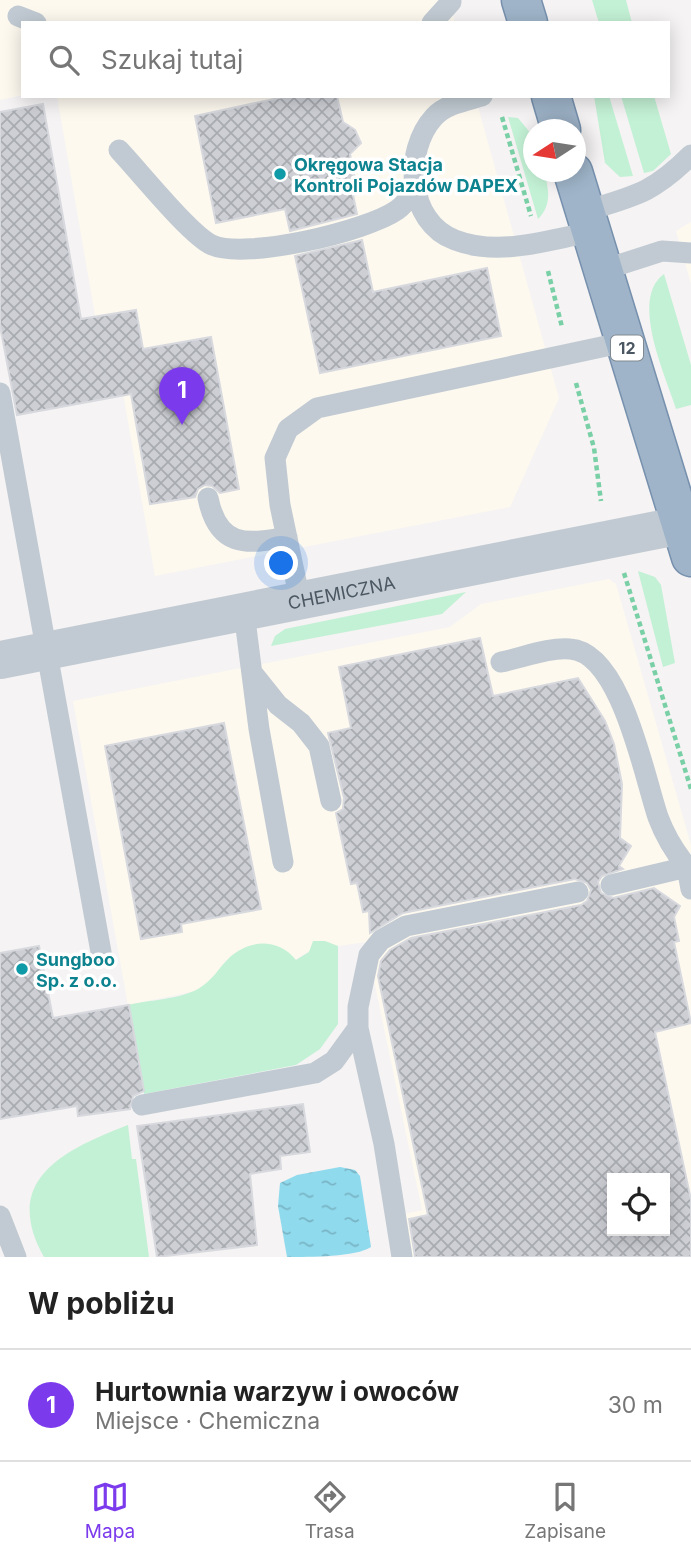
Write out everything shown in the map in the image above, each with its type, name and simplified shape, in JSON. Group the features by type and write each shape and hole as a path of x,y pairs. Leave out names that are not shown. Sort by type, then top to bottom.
{"highway":[{"path":"521,0 527,21"},
{"path":"552,98 558,119"},
{"name":"12","path":"576,182 686,541"}],"street":[{"name":"CHEMICZNA","path":"0,660 300,600 686,541"}],"lane":[{"path":"434,21 452,1"},
{"path":"475,98 452,105 435,116 418,140 414,162 415,190 423,211 435,226 452,239 474,246 524,245 588,221 665,181 691,155"},
{"path":"119,150 181,218 212,245 250,250 362,227 398,210 415,190"},
{"path":"603,270 662,251 691,253"},
{"path":"300,600 275,458 288,429 317,408 625,342"},
{"path":"0,393 101,952"},
{"path":"208,498 221,531 236,541 258,543 287,537"},
{"path":"244,612 259,729 284,862"},
{"path":"501,662 569,648 588,653 603,667 622,706 666,836 689,867 691,889"},
{"path":"254,675 278,705 301,723 318,746 331,801"},
{"path":"611,885 689,867"},
{"path":"402,1257 384,1144 358,1028 358,1007 369,955 394,931 578,892"},
{"path":"142,1105 315,1073 334,1061 358,1028"},
{"path":"0,1216 16,1257"}],"path":[{"path":"594,448 601,500"},
{"path":"625,576 691,789"}],"shaded area":[{"path":"0,0 449,0 454,21 21,21 21,95 0,100"},
{"path":"57,98 476,98 559,398 510,507 155,576 120,376 104,367"},
{"path":"691,222 691,284 676,231"},
{"path":"609,579 616,584 691,845 691,1257 408,1257 400,1215 422,1210 366,942 338,946 325,941 295,960 226,960 214,977 196,991 128,1005 73,701 450,627 481,604"}],"green space":[{"path":"592,0 626,0 631,21 598,21"},
{"path":"594,98 610,98 633,176 620,177 605,163"},
{"path":"622,98 655,98 671,154 653,171 644,173"},
{"path":"508,117 518,118 523,124 523,168"},
{"path":"527,182 546,182 546,208 538,219"},
{"path":"664,274 691,365 691,405 676,409 653,338 650,319 650,301 654,286"},
{"path":"638,571 655,577 661,585 675,663 663,667"},
{"path":"466,592 442,614 271,646 275,636 285,629"},
{"path":"313,941 325,941 338,946 338,1024 320,1049 296,1065 144,1094 128,1005 173,997 198,989 211,979 229,958 245,947 254,944 272,945 289,953 296,960 309,952"},
{"path":"128,1125 132,1159 136,1159 149,1257 44,1257 32,1230 30,1207 35,1187 46,1171 63,1157"}],"water":[{"path":"340,1167 355,1170 360,1176 371,1247 344,1255 287,1257 278,1206 280,1183 297,1175"}],"building":[{"name":"Okręgowa Stacja Kontroli Pojazdów DAPEX","path":"279,98 337,98 343,122 355,130 361,143 350,154 358,194 353,195 357,214 290,231 285,209 216,223 195,116"},
{"path":"43,104 81,319 136,310 143,349 211,337 239,489 220,493 212,486 205,485 198,489 195,497 150,504 131,394 17,415 0,326 0,112"},
{"path":"362,240 373,292 487,268 501,336 320,373 295,256"},
{"path":"480,638 493,696 578,678 605,721 614,744 622,784 620,838 631,846 619,866 623,869 602,876 598,882 601,893 613,898 654,888 680,906 674,917 679,941 674,942 691,1023 655,1032 691,1200 691,1257 415,1257 409,1219 428,1215 378,976 381,961 390,950 411,938 581,905 587,901 591,890 587,883 575,879 403,913 370,933 369,911 363,912 357,883 351,884 336,813 343,809 344,798 328,733 351,728 339,667"},
{"path":"224,723 261,909 181,924 182,932 141,939 105,746"},
{"path":"39,946 53,1018 129,1005 144,1091 133,1096 130,1109 78,1116 77,1106 0,1119 0,953"},
{"path":"303,1104 310,1152 280,1156 281,1169 250,1174 257,1245 157,1257 137,1126"}],"place":[{"name":"Okręgowa Stacja Kontroli Pojazdów DAPEX","path":"280,174"},
{"name":"Hurtownia warzyw i owoców","path":"182,425"},
{"name":"Sungboo Sp. z o.o.","path":"22,969"}]}
